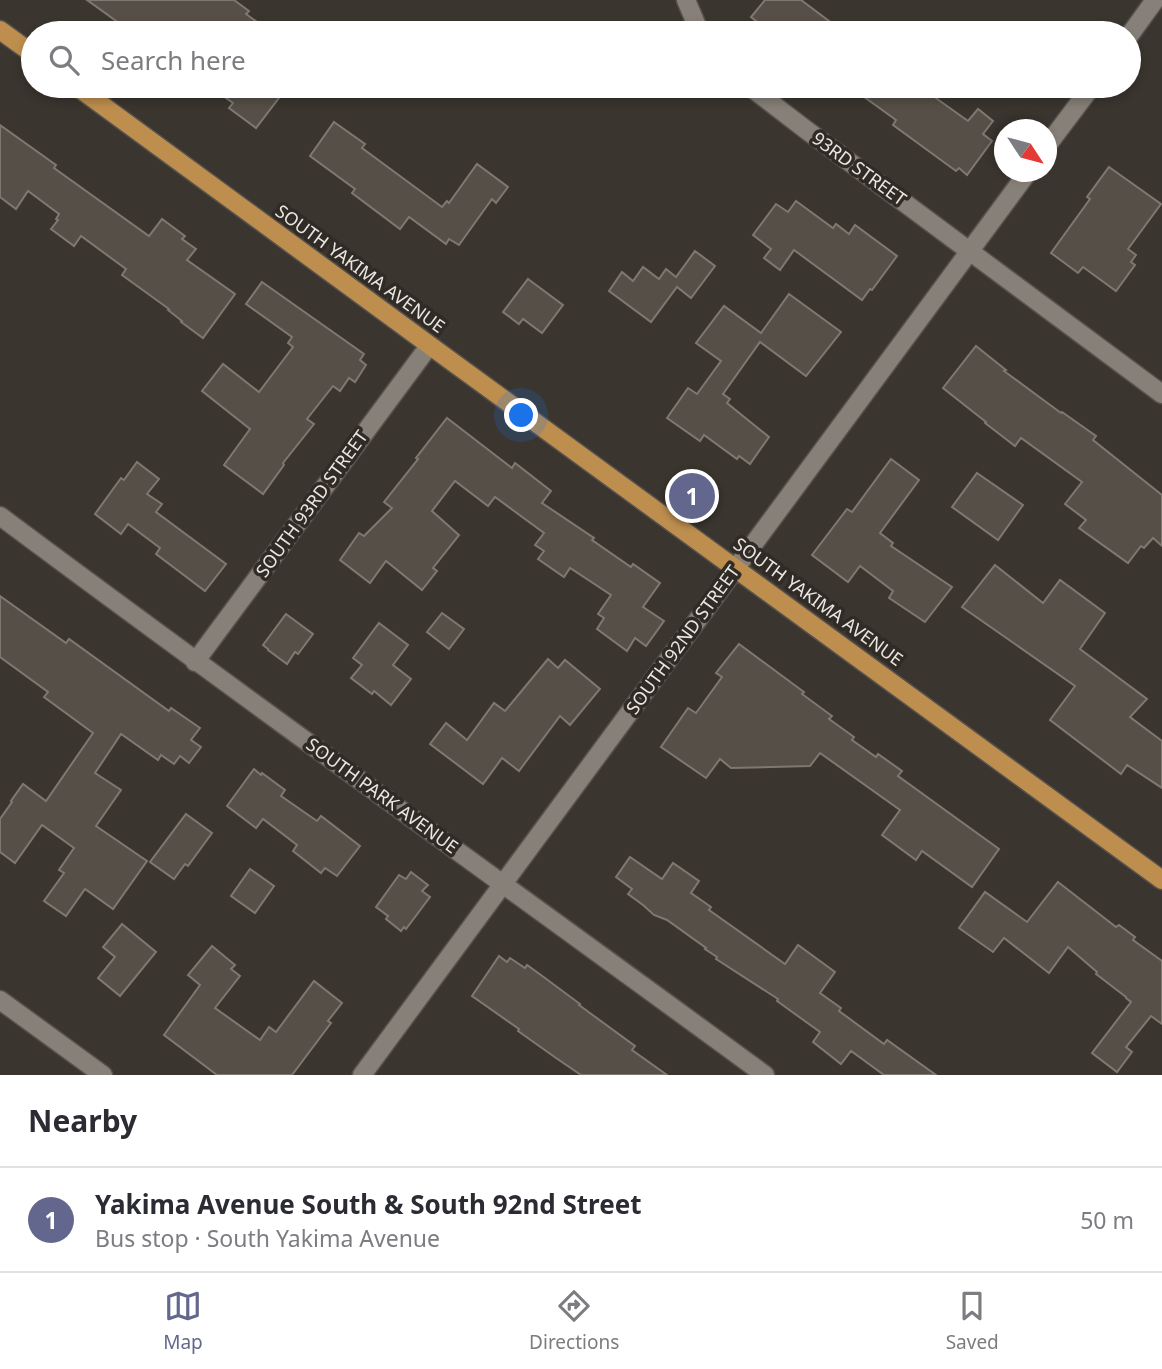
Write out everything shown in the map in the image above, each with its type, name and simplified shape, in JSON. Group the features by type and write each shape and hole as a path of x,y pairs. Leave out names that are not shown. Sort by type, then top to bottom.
{"main road":[{"path":"0,30 21,45"},
{"name":"SOUTH YAKIMA AVENUE","path":"92,98 1162,880"}],"street":[{"path":"686,0 695,21"},
{"path":"1140,21 1155,0"},
{"name":"93RD STREET","path":"765,98 1162,394"},
{"path":"1057,132 1083,98"},
{"name":"SOUTH 92ND STREET","path":"362,1075 1021,182"},
{"name":"SOUTH 93RD STREET","path":"195,662 429,346"},
{"name":"SOUTH PARK AVENUE","path":"0,516 195,662 765,1075"},
{"path":"0,1000 103,1075"}],"building":[{"path":"87,0 234,0 249,11 246,14 256,21 116,21"},
{"path":"765,0 801,0 829,21 756,21 751,17"},
{"path":"226,98 279,98 256,128 229,108 233,103"},
{"path":"866,98 936,98 968,121 978,109 993,121 983,134 992,141 967,175 959,168 956,171 893,125 896,120"},
{"path":"334,122 365,144 362,148 442,207 447,201 449,203 477,164 508,187 496,203 492,199 459,245 449,239 446,244 409,217 400,229 352,193 355,189 310,156"},
{"path":"0,125 56,165 54,168 149,236 162,219 185,236 182,239 196,249 187,260 235,294 203,338 122,275 126,269 81,236 74,246 51,229 59,214 28,191 16,209 0,197"},
{"path":"1109,167 1161,204 1128,249 1136,255 1131,262 1135,265 1116,291 1083,267 1078,273 1051,253 1090,199 1087,197"},
{"path":"796,201 833,228 836,224 849,234 855,225 897,256 862,300 794,250 780,270 764,258 771,249 753,235 776,204 788,212"},
{"path":"695,251 715,266 691,298 677,287 651,322 609,291 622,272 633,281 643,267 659,279 666,269 676,277"},
{"path":"528,279 563,305 542,333 523,319 519,324 503,312"},
{"path":"262,282 364,354 360,360 366,365 355,382 349,378 340,391 333,386 307,419 314,424 263,494 224,465 250,429 202,391 223,364 259,392 293,347 288,343 292,337 246,304"},
{"path":"789,294 841,332 806,376 760,342 723,394 730,399 727,403 769,437 750,464 739,456 737,459 704,435 700,441 667,418 688,388 697,394 721,361 696,343 724,306 761,333"},
{"path":"976,346 1006,370 1004,371 1096,436 1093,440 1162,495 1162,546 1153,538 1144,548 1141,546 1128,563 1079,528 1086,520 1065,504 1082,482 1021,438 1015,446 943,388"},
{"path":"447,418 512,468 515,463 551,491 542,503 631,567 633,564 660,583 643,607 664,621 646,646 635,638 627,651 597,629 604,618 598,614 611,595 570,568 564,577 538,559 544,551 535,545 544,533 495,497 488,506 455,481 432,511 459,535 433,568 437,571 422,590 386,561 370,583 340,560 359,533 364,536 392,508 384,502"},
{"path":"891,459 919,480 880,533 893,543 891,546 952,587 925,622 889,598 893,591 860,566 848,582 812,555 847,509 852,512"},
{"path":"137,462 159,479 147,494 162,504 156,512 226,564 205,591 156,554 160,548 128,524 121,534 95,514 121,478 124,480"},
{"path":"977,473 1023,505 998,540 952,507"},
{"path":"995,565 1043,603 1060,580 1105,613 1080,649 1147,699 1130,717 1162,741 1162,788 1127,765 1121,774 1050,720 1075,686 962,607"},
{"path":"0,596 66,643 69,639 169,711 171,708 200,728 191,740 201,747 189,763 180,756 174,764 161,755 158,760 121,734 95,773 121,790 96,826 147,861 113,909 85,889 66,916 44,901 64,873 59,870 74,848 42,825 15,863 0,852 0,819 23,784 46,801 93,733 44,697 48,692 0,657"},
{"path":"442,613 464,629 449,649 427,632"},
{"path":"286,614 313,634 287,664 263,645"},
{"path":"379,623 408,645 393,665 411,679 391,705 351,678 362,665 353,658"},
{"path":"739,644 804,692 802,694 832,716 829,719 854,737 852,740 902,771 898,776 999,849 972,887 922,851 916,860 882,835 900,810 820,753 810,766 731,768 720,759 706,778 661,747 688,708 696,713 722,677 716,673"},
{"path":"548,659 558,668 565,660 600,689 570,725 560,716 519,771 502,758 483,784 430,744 446,723 467,740 494,703 505,711"},
{"path":"254,769 285,790 281,796 317,821 321,816 360,846 337,876 325,868 321,873 293,851 297,845 263,819 256,828 227,806"},
{"path":"186,814 212,833 188,866 185,864 174,879 150,862"},
{"path":"630,857 662,879 673,863 699,881 691,893 711,907 709,910 785,964 798,945 835,972 820,993 841,1008 839,1011 884,1044 887,1040 936,1075 884,1075 851,1051 841,1064 813,1042 820,1032 777,1001 778,999 716,959 706,948 667,920 654,915 628,894 632,889 616,877"},
{"path":"250,869 274,886 255,913 231,896"},
{"path":"411,872 428,885 422,891 430,897 406,929 404,927 401,931 376,907 399,875 406,879"},
{"path":"1058,882 1116,927 1119,925 1135,937 1133,940 1162,961 1162,1024 1151,1016 1126,1047 1132,1052 1117,1072 1092,1053 1131,1002 1126,997 1096,974 1097,972 1068,947 1049,973 1004,938 993,952 959,928 985,892 1027,922"},
{"path":"122,924 156,952 120,996 98,978 115,957 103,947"},
{"path":"212,946 235,965 231,969 240,976 215,1008 260,1040 269,1027 276,1032 314,981 342,1003 328,1021 331,1023 292,1075 217,1075 164,1035 200,985 188,975"},
{"path":"499,956 507,962 510,958 525,968 527,965 635,1046 632,1050 667,1075 581,1075 556,1058 472,996"}],"place":[{"name":"Yakima Avenue South & South 92nd Street","path":"692,496"}]}
